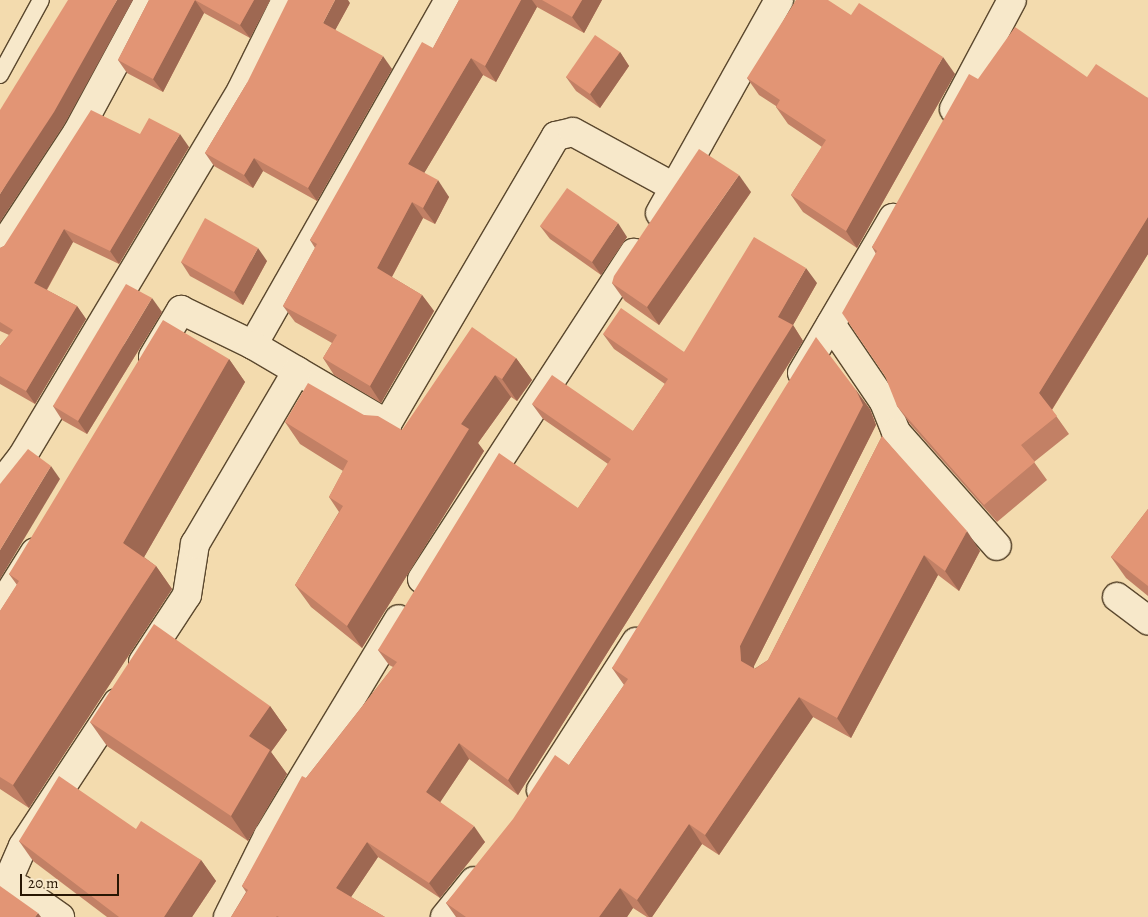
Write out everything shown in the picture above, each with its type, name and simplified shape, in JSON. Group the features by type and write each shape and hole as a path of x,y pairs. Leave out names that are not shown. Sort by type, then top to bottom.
{"street":[{"path":"0,250 77,133 149,0"},
{"path":"0,485 22,457 242,89 286,0"},
{"path":"253,345 448,0"},
{"path":"228,917 268,836 466,506 674,187 779,0"},
{"path":"940,134 1012,0"},
{"path":"137,384 181,310 253,345 388,424 556,136 573,132 674,187"},
{"path":"787,396 908,193"},
{"path":"831,324 884,402 894,426 997,546"},
{"path":"1,893 23,846 186,595 195,544 297,371"},
{"path":"880,452 894,426"},
{"path":"0,608 49,528"},
{"path":"1117,597 1148,620"},
{"path":"526,813 652,616"},
{"path":"444,917 492,859"},
{"path":"1,893 20,889 60,917"}],"lane":[{"path":"0,75 41,0"}],"building":[{"path":"68,0 117,0 54,112 0,194 0,110"},
{"path":"149,0 195,0 153,79 118,60"},
{"path":"195,0 254,0 240,25"},
{"path":"288,0 335,0 323,23 383,56 308,188 254,158 244,175 205,153 247,83"},
{"path":"459,0 521,0 485,66 471,58 408,164 438,180 423,208 412,202 377,268 422,295 370,386 323,358 337,335 283,306 317,244 310,240 422,42 433,48"},
{"path":"542,0 582,0 572,17"},
{"path":"796,0 828,0 851,15 859,3 943,57 846,231 791,195 826,140 776,107 780,100 747,78"},
{"path":"1015,27 1087,77 1096,64 1148,98 1148,217 1039,393 1057,416 1021,445 1035,462 984,505 897,406 885,376 842,313 877,251 872,247 969,74 978,79"},
{"path":"595,35 620,52 590,94 566,77"},
{"path":"91,110 140,134 149,118 180,134 110,251 64,229 34,283 77,306 26,391 0,376 0,346 13,330 0,322 0,248 4,246"},
{"path":"699,149 739,175 647,307 612,283 614,276"},
{"path":"567,188 618,223 592,262 540,226"},
{"path":"205,218 258,248 234,292 181,262"},
{"path":"754,237 806,268 778,317 793,325 508,780 459,743 426,792 474,826 429,883 367,842 336,888 385,917 231,917 248,890 242,886 302,776 306,778 397,662 378,650 499,453 578,508 611,459 532,404 552,375 633,431 668,379 603,334 621,308 684,352"},
{"path":"126,284 152,298 78,421 53,406"},
{"path":"163,320 229,359 123,543 156,566 13,785 0,777 0,611 19,581 9,574"},
{"path":"472,327 516,358 502,379 495,375 461,424 469,429 347,626 295,585 343,506 329,497 348,461 285,422 308,383 364,415 378,416 402,430"},
{"path":"816,337 856,390 863,405 740,646 741,661 755,669 768,660 882,436 967,531 945,571 924,555 837,718 799,697 705,835 689,824 637,900 620,888 599,917 466,917 446,903 513,819 555,755 569,765 628,679 612,668"},
{"path":"28,449 51,466 0,550 0,484"},
{"path":"1148,509 1148,586 1111,557"},
{"path":"154,624 270,706 249,736 270,750 231,816 90,722"},
{"path":"59,776 136,829 141,821 201,860 164,917 119,917 19,841"},
{"path":"0,886 38,913 35,917 0,917"}]}
